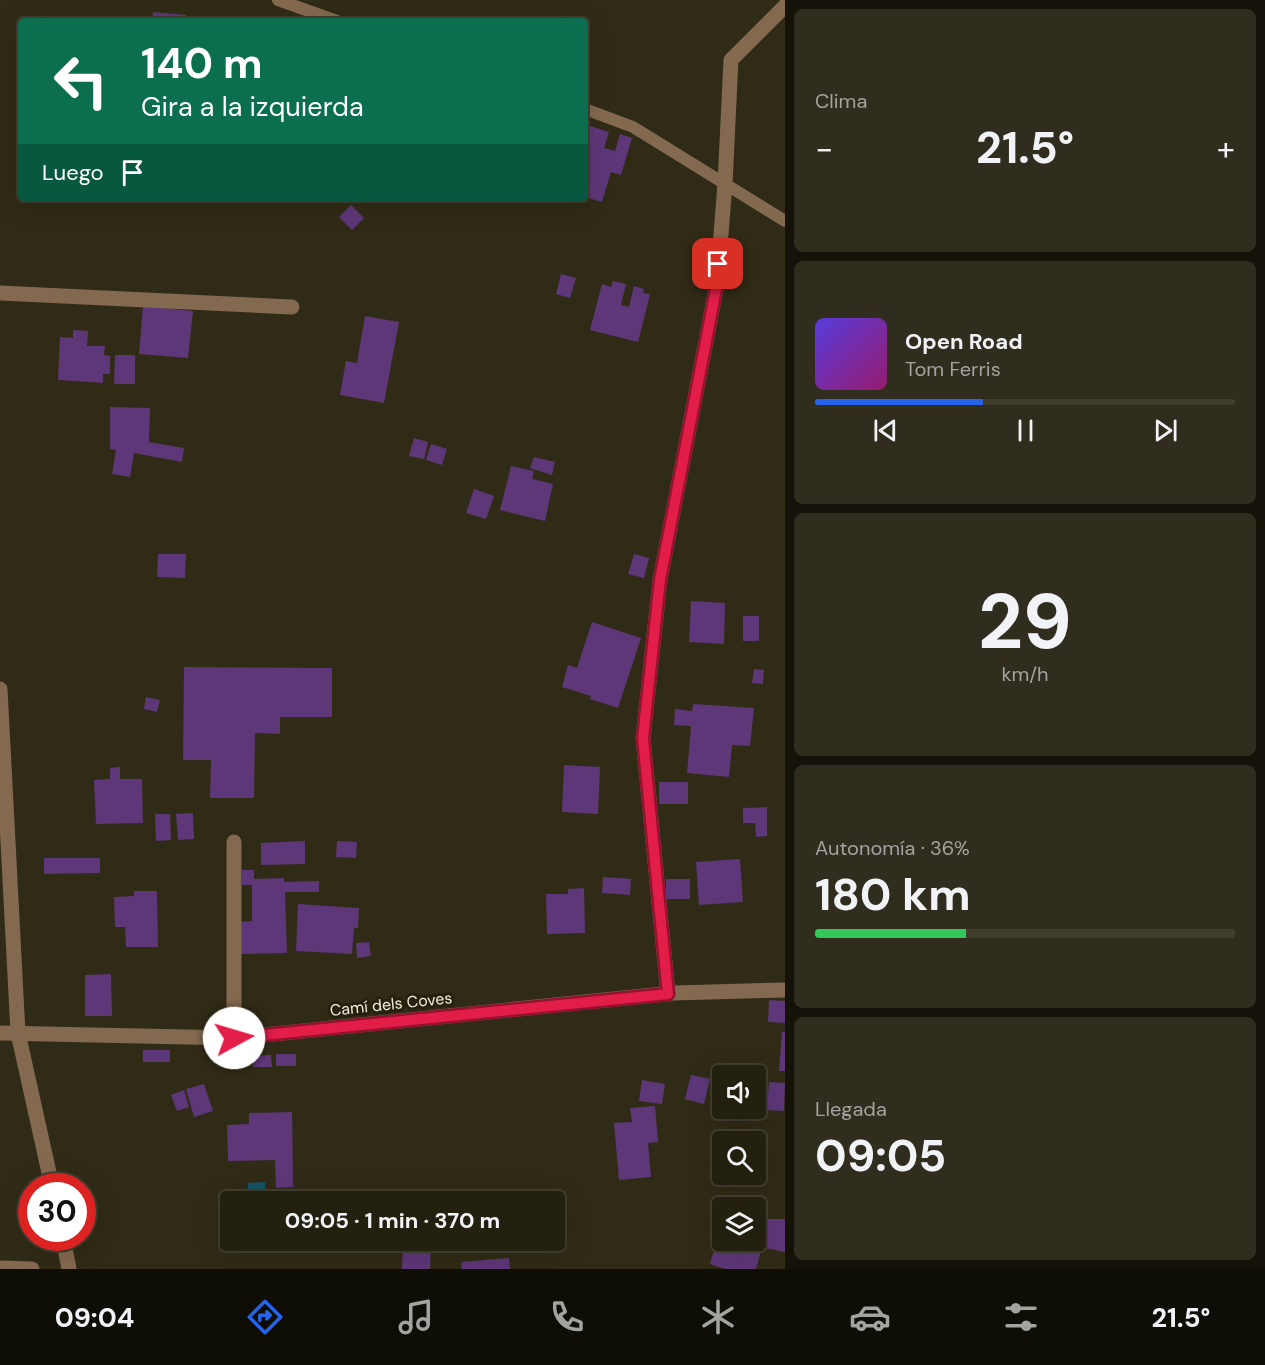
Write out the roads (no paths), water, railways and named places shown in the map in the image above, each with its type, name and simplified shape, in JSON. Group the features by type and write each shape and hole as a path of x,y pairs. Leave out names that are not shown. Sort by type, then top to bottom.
{"street":[{"path":"668,994 643,738 660,580 717,284 731,60 785,6"},
{"path":"0,293 292,307"},
{"path":"0,689 18,1033 49,1173"},
{"path":"234,842 234,1038"},
{"name":"Camí dels Coves","path":"0,1033 234,1038 668,994 785,990"},
{"path":"66,1251 69,1269"},
{"path":"0,1268 32,1269"}],"lane":[{"path":"278,0 329,18"},
{"path":"588,110 633,127 785,221"}],"water":[{"path":"265,1182 265,1191 248,1191 248,1183"}]}
